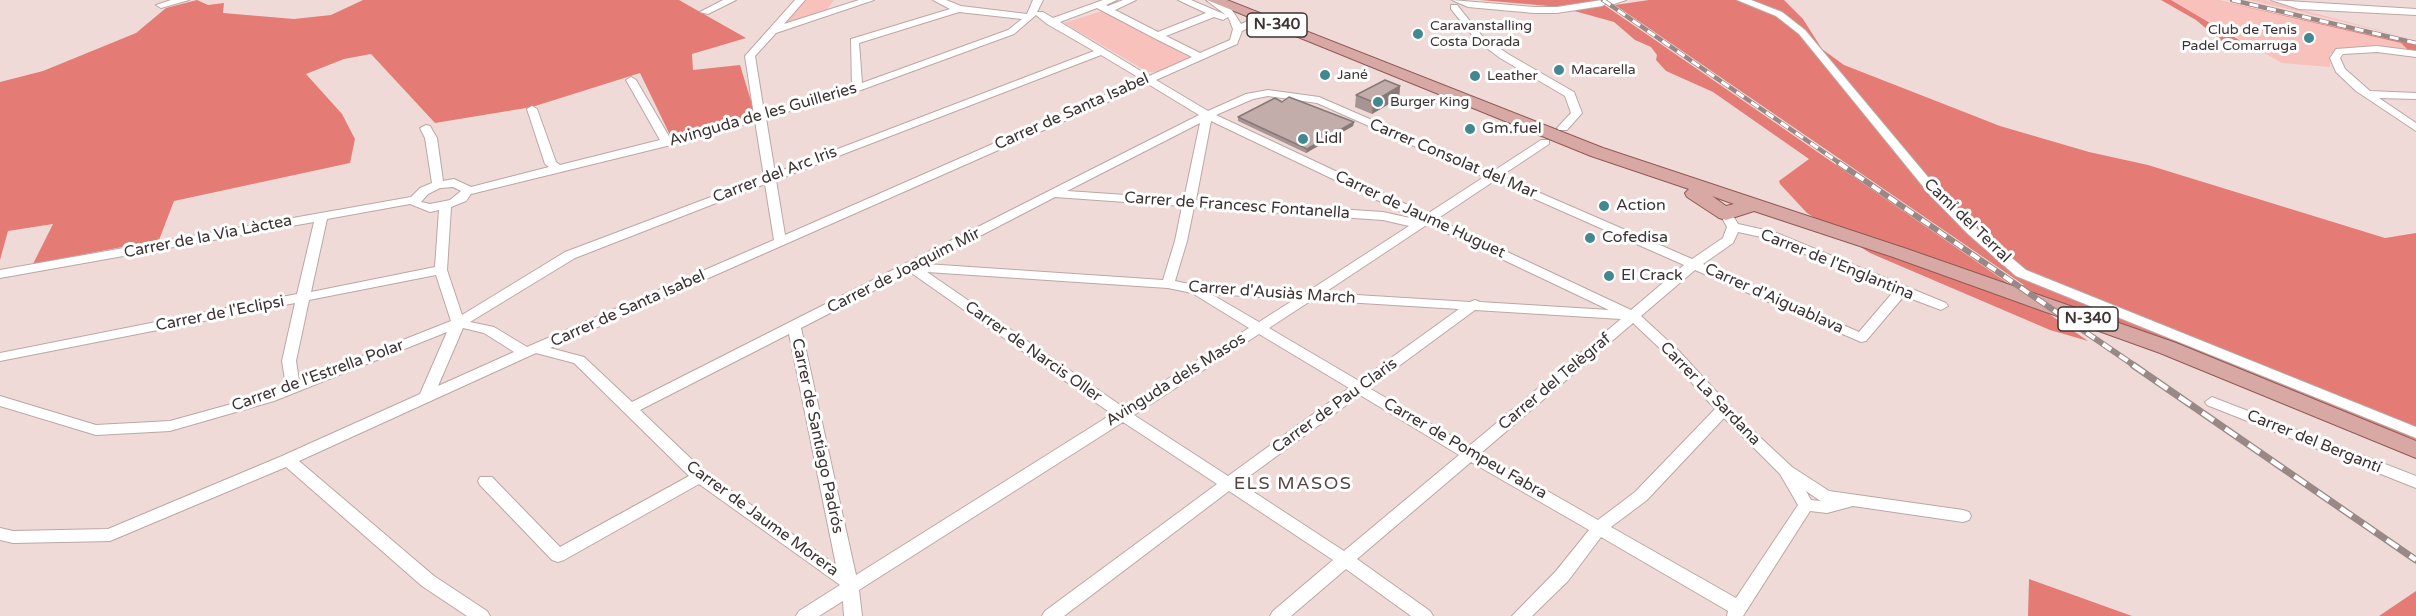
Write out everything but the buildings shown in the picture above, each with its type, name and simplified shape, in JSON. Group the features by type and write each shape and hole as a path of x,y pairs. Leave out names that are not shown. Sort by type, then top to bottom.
{"main road":[{"name":"N-340","path":"1215,3 1272,23 1648,170 2098,322 2416,450"},
{"path":"1648,170 1659,178 1688,189 1729,221 1731,210 1754,205"}],"street":[{"path":"161,5 184,0"},
{"path":"705,12 731,0"},
{"path":"780,241 750,56 800,0"},
{"path":"773,31 869,0"},
{"path":"938,0 959,9 1064,17"},
{"path":"1033,15 1038,0"},
{"path":"1006,34 1131,0"},
{"path":"1183,0 1215,3 1229,12 1238,29 1250,23 1272,23"},
{"name":"Camí del Terral","path":"1742,0 1779,14 1802,32 1934,192 1972,231 2022,273 2237,358 2416,433"},
{"path":"2276,0 2308,7 2416,12"},
{"path":"1457,5 1557,10 1611,2"},
{"path":"1106,5 1157,36 1197,55 1224,40 1229,34 1225,19 1215,3"},
{"path":"1157,36 1215,3"},
{"path":"1457,5 1479,38 1504,56 1560,87 1573,99 1577,113 1563,128"},
{"path":"857,88 854,41 959,9"},
{"name":"Carrer de Jaume Huguet","path":"1033,15 1103,51 1207,115 1406,207 1423,221 1633,316"},
{"name":"Avinguda de les Guilleries","path":"467,191 667,142 857,88 1006,34 1033,15"},
{"name":"Carrer de Santa Isabel","path":"0,534 13,537 110,536 288,460 531,350 1148,79 1197,55 1234,42 1238,29"},
{"path":"2416,54 2377,50 2340,51 2335,58 2340,70 2366,94 2416,128"},
{"name":"Carrer del Arc Iris","path":"458,322 570,255 1103,51"},
{"path":"631,80 667,142"},
{"name":"Carrer Consolat del Mar","path":"1207,115 1250,96 1268,93 1309,97 1695,263"},
{"path":"2366,94 2416,96"},
{"path":"532,109 551,164 558,168"},
{"path":"1168,284 1189,204 1207,115"},
{"name":"Carrer de Joaquim Mir","path":"629,410 1207,115"},
{"path":"426,128 431,138 438,185"},
{"path":"1178,130 1203,135"},
{"name":"Avinguda dels Masos","path":"805,616 849,585 1308,297 1545,142"},
{"path":"460,184 467,191 462,198 445,206 422,208 416,204 415,200 424,191 438,185 460,184"},
{"name":"Carrer de Francesc Fontanella","path":"1055,194 1383,216 1423,221"},
{"name":"Carrer de la Via Làctea","path":"0,274 415,200"},
{"path":"425,399 458,322 441,270 445,206"},
{"path":"1383,216 1406,207"},
{"path":"293,387 290,362 322,215"},
{"name":"Carrer del Telègraf","path":"1280,616 1344,559 1695,263 1729,240 1729,221"},
{"name":"Carrer de l'Englantina","path":"1729,221 1770,235 1941,306"},
{"name":"Carrer d'Aiguablava","path":"1695,263 1712,274 1861,338 1902,290"},
{"name":"Carrer d'Ausiàs March","path":"912,267 1168,284 1194,289 1308,297 1475,304 1633,316"},
{"name":"Carrer de Narcis Oller","path":"912,267 1122,414 1344,559 1424,616"},
{"name":"Carrer de l'Eclipsi","path":"0,357 441,270"},
{"name":"Carrer de Pompeu Fabra","path":"1194,289 1470,454 1600,527 1736,612"},
{"name":"Carrer de Pau Claris","path":"1051,616 1475,304"},
{"name":"Carrer La Sardana","path":"1633,316 1673,353 1786,471 1806,505 1827,507 1852,501"},
{"name":"Carrer de Jaume Morera","path":"458,322 489,330 531,350 579,360 700,477 849,585"},
{"name":"Carrer de l'Estrella Polar","path":"0,401 96,430 170,426 269,398 458,322"},
{"name":"Carrer de Santiago Padrós","path":"794,327 849,585 853,616"},
{"name":"Carrer del Bergantí","path":"2212,402 2416,482"},
{"path":"1521,616 1562,576 1600,527 1641,496 1725,408"},
{"path":"288,460 428,581 481,616"},
{"name":"Carrer La Sardana","path":"1786,471 1826,496 1963,516"},
{"path":"486,481 558,556 700,477"},
{"path":"1736,612 1806,505"}],"shaded area":[{"path":"197,0 208,5 224,3 223,13 294,19 331,15 363,0 679,0 746,38 692,54 693,70 740,65 755,114 671,137 640,73 532,107 435,123 371,54 344,59 306,74 342,114 355,139 350,163 174,201 159,240 33,264 53,224 8,231 0,260 0,82 43,71 136,33 166,8"},
{"path":"801,0 834,0 825,12 776,27"},
{"path":"1480,0 1597,0 2012,286 2024,285 1615,5 1649,0 1784,0 1803,19 1822,49 1844,65 2000,126 2089,152 2148,165 2385,238 2416,233 2416,440 2055,302 2049,314 2088,341 2050,330 1870,253 1807,213 1780,184 1779,181 1809,159 1713,92 1666,71 1656,60 1657,55 1651,47 1635,40 1614,22 1560,7"},
{"path":"2161,0 2171,0 2246,44 2226,45 2196,20"},
{"name":"Club de Tenis Padel Comarruga","path":"2171,0 2219,0 2401,43 2409,51 2343,48 2330,54 2330,67 2282,63"},
{"path":"2216,0 2416,45 2416,52 2408,50 2401,43"},
{"path":"2249,0 2265,0 2416,40 2344,22"},
{"path":"1102,11 1189,59 1157,72 1148,72 1064,23"},
{"path":"2029,579 2132,616 2028,616"},
{"path":"2416,591 2416,616 2379,616"}],"railway":[{"path":"1603,0 1841,164"},
{"path":"2232,0 2416,43"},
{"path":"1839,163 2135,366"},
{"path":"2133,365 2416,560"}],"place":[{"name":"Caravanstalling Costa Dorada","path":"1418,34"},
{"name":"Club de Tenis Padel Comarruga","path":"2309,38"},
{"name":"Macarella","path":"1559,70"},
{"name":"Jané","path":"1325,75"},
{"name":"Leather","path":"1475,76"},
{"name":"Burger King","path":"1378,102"},
{"name":"Gm.fuel","path":"1470,129"},
{"name":"Lidl","path":"1303,139"},
{"name":"Action","path":"1604,206"},
{"name":"Cofedisa","path":"1590,238"},
{"name":"El Crack","path":"1609,276"}],"district":[{"name":"ELS MASOS","path":"1293,484"}]}
